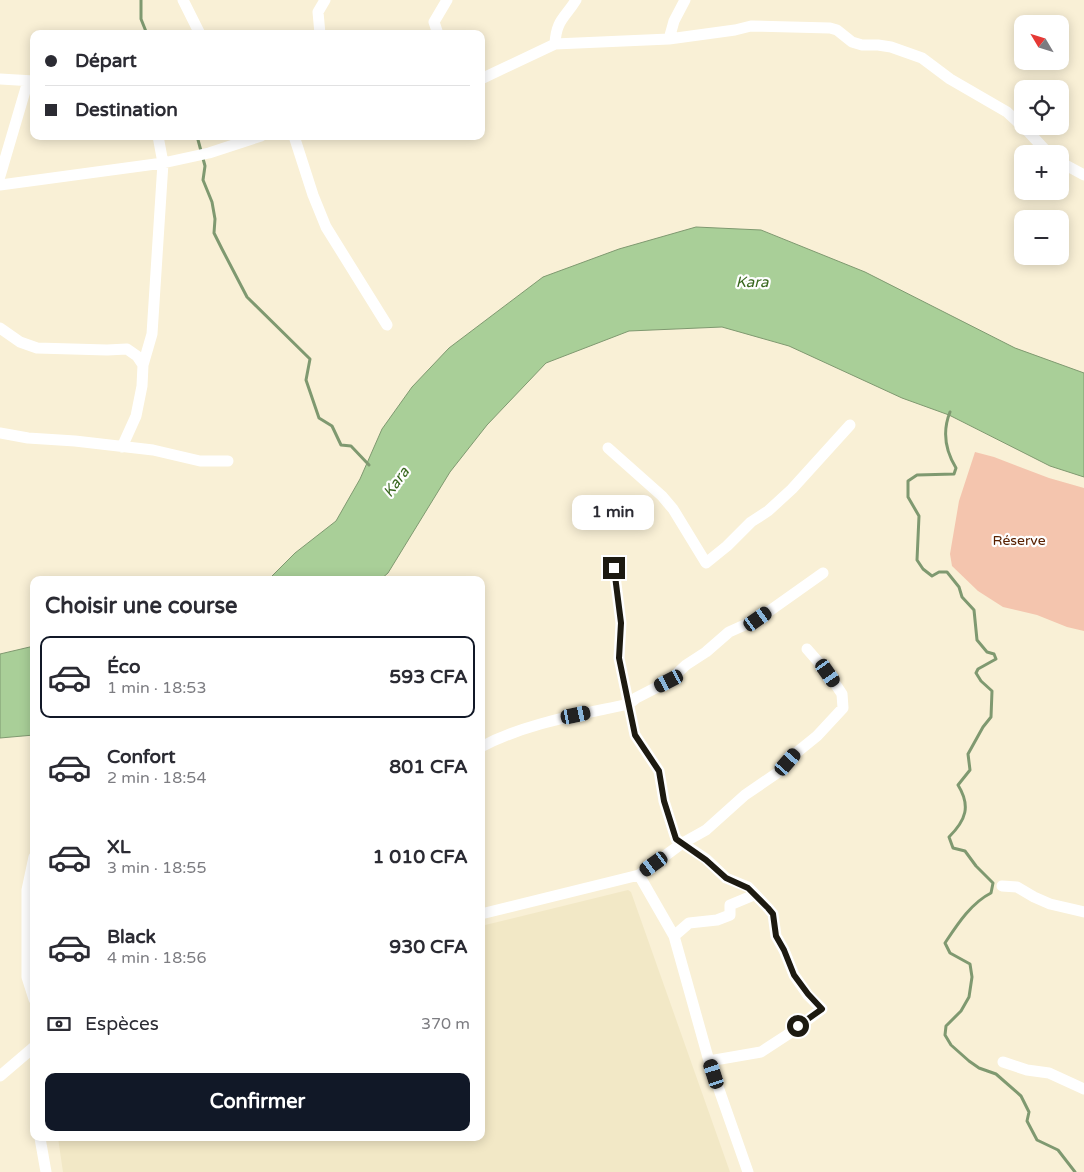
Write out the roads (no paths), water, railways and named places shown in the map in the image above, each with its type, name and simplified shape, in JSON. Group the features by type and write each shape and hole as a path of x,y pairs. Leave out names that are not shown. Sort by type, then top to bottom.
{"street":[{"path":"184,0 198,30"},
{"path":"320,30 318,12 325,0"},
{"path":"437,30 434,22 447,0"},
{"path":"555,44 556,32 561,20 576,0"},
{"path":"669,39 674,21 685,0"},
{"path":"485,77 555,44 669,39 736,30 751,26 830,28 837,30 852,42 862,45 891,47 922,58 950,79 1007,112 1014,118"},
{"path":"0,79 30,81"},
{"path":"0,176 30,84"},
{"path":"1031,135 1041,145"},
{"path":"122,447 136,416 144,365 152,334 163,164 159,140"},
{"path":"0,184 163,164 209,153 241,140"},
{"path":"295,140 313,195 326,227 387,325"},
{"path":"1069,167 1084,175"},
{"path":"0,328 20,342 36,348 128,349 144,365"},
{"path":"608,448 673,509 706,563 728,546 751,522 768,511 792,488 850,425"},
{"path":"0,433 28,438 75,441 153,450 200,461 228,460"},
{"path":"614,568 621,623 619,658 635,735 659,771 664,801 676,839 706,860 726,878 748,888 762,901 773,914 776,936 794,975 822,1009 761,1052 709,1060"},
{"path":"485,745 500,737 558,719 629,704 636,698 669,681 686,665 706,652 729,632 758,619 823,573"},
{"path":"485,913 639,875 682,844 706,830 744,795 780,771 796,753 817,736 842,708 842,694 828,673 807,649"},
{"path":"639,875 674,936 709,1060 748,1172"},
{"path":"30,876 27,890 27,977 30,986"},
{"path":"1002,886 1017,888 1034,898 1050,904 1084,912"},
{"path":"674,936 688,923 717,920 730,915 730,905 754,895"},
{"path":"0,1076 30,1050"},
{"path":"1003,1062 1027,1070 1049,1073 1084,1089"},
{"path":"40,1141 43,1171"}],"water":[{"name":"Kara","path":"696,227 761,230 865,272 1015,348 1084,373 1084,477 1050,466 949,415 902,398 789,346 722,327 629,331 546,363 487,425 450,472 385,576 272,576 295,553 336,521 360,479 382,429 412,387 449,348 543,277 619,249"},
{"path":"30,647 30,735 0,738 0,654"}],"waterway":[{"path":"141,0 141,19 145,30"},
{"path":"198,140 205,166 203,180 212,202 215,219 214,233 247,297 310,359 306,380 319,418 332,426 341,445 351,446 369,465"},
{"path":"950,412 945,434 947,448 956,468 954,474 917,475 908,481 908,497 919,516 917,560 923,569 932,576 939,572 947,572 959,587 962,597 974,610 977,640 987,652 994,654 996,659 978,669 976,673 981,681 992,691 991,717 983,727 968,754 970,770 958,785 964,800 965,812 963,819 949,837 953,848 965,851 976,866 993,883 991,893 971,908 945,943 950,953 970,964 972,977 969,997 961,1011 946,1026 945,1035 951,1045 969,1061 979,1068 996,1074 1021,1096 1029,1112 1027,1121 1037,1140 1058,1150 1075,1172"}],"park label":[{"name":"Réserve","path":"1019,540"}]}
